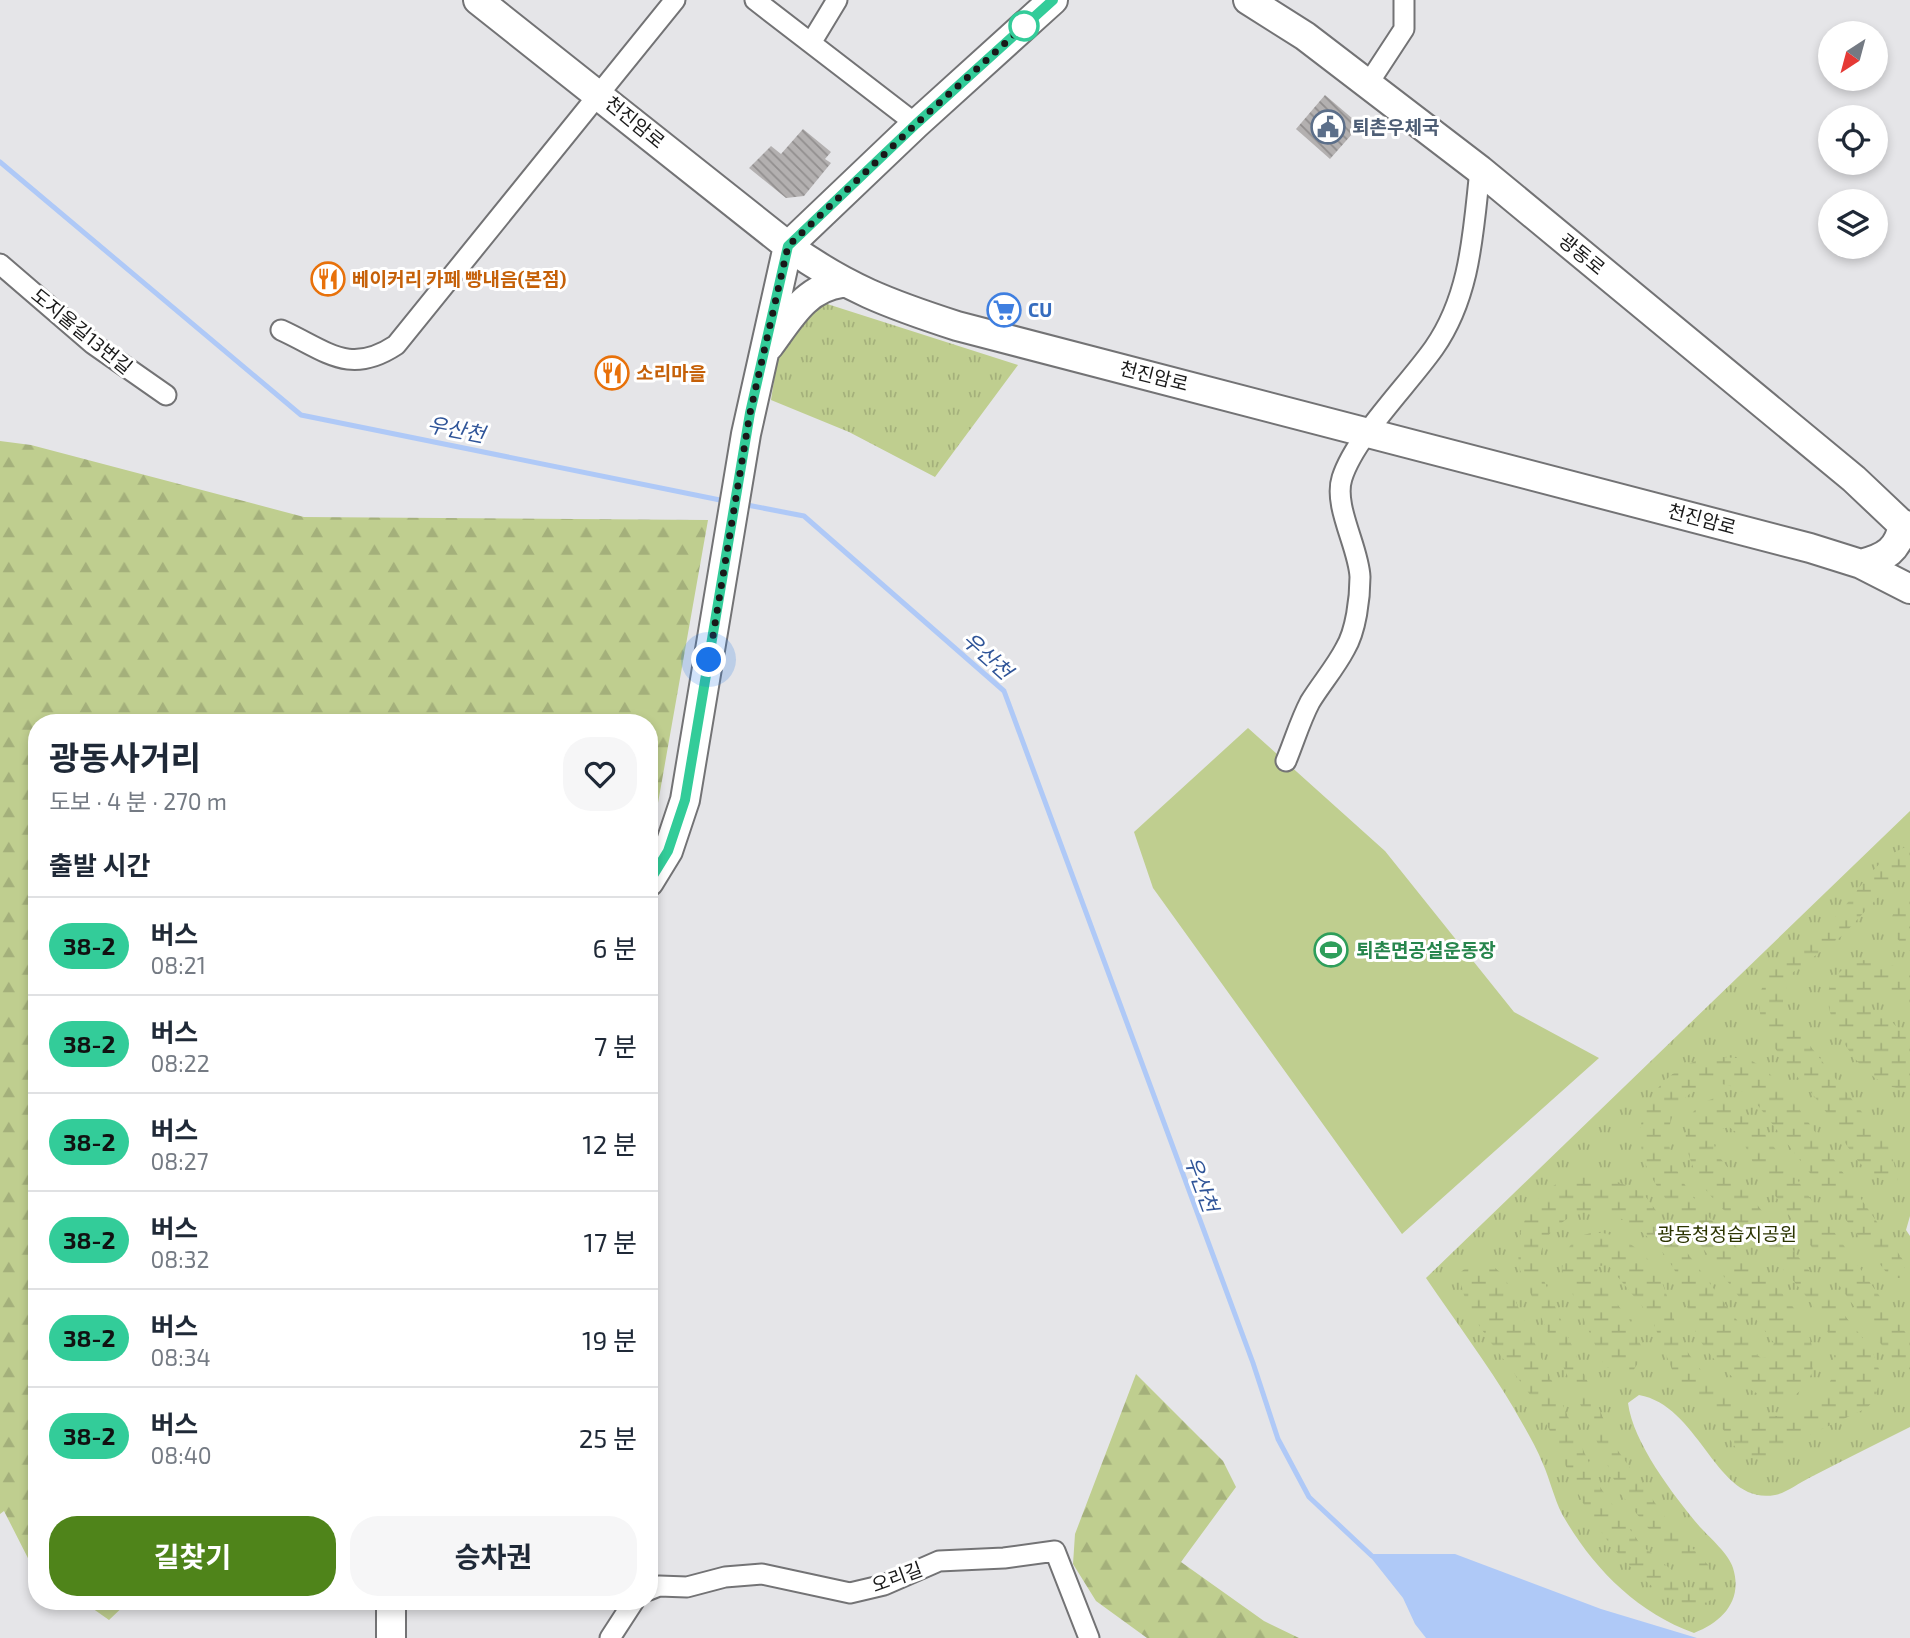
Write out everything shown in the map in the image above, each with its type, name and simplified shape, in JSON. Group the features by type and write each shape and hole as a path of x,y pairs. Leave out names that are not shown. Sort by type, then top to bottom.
{"main road":[{"name":"천진암로","path":"478,0 599,93 788,246 842,283 908,310 957,326 1371,431 1810,548 1861,564 1910,589"},
{"path":"658,867 668,851 685,800 746,434 788,246 916,124 1053,0"},
{"path":"1248,0 1305,36"},
{"path":"1270,0 1305,36"},
{"name":"광동로","path":"1305,36 1479,170 1854,479 1899,495 1908,520"},
{"path":"763,354 809,295 822,286 842,283"},
{"path":"1861,564 1891,552 1901,538 1908,520"},
{"path":"391,1610 391,1638"}],"street":[{"path":"281,330 351,362 374,359 396,345 675,0"},
{"path":"755,0 916,124"},
{"path":"811,43 837,0"},
{"path":"1368,84 1404,29 1404,0"},
{"path":"1286,761 1310,704 1347,647 1357,603 1360,575 1342,499 1341,481 1348,463 1436,346 1455,309 1468,271 1479,170"},
{"name":"도지울길13번길","path":"0,264 93,344 166,395"},
{"name":"오리길","path":"658,1586 687,1587 726,1577 762,1574 850,1593 884,1585 939,1561 1004,1558 1055,1551 1089,1638"},
{"path":"610,1638 628,1610"}],"green space":[{"path":"821,302 1018,365 935,477 849,432 771,400 778,354"},
{"path":"0,441 31,445 304,517 708,520 658,803 658,714 28,714 28,1558 4,1511 0,1514"},
{"name":"퇴촌면공설운동장","path":"1248,728 1385,851 1514,1012 1599,1058 1402,1234 1153,888 1134,832"},
{"name":"광동청정습지공원","path":"1910,811 1910,1216 1906,1230 1910,1236 1910,1427 1784,1492 1775,1495 1755,1494 1738,1486 1722,1471 1694,1434 1660,1403 1639,1395 1628,1403 1631,1419 1656,1468 1733,1568 1733,1600 1714,1623 1694,1633 1653,1613 1635,1600 1618,1586 1587,1552 1562,1514 1540,1457 1513,1407 1426,1278"},
{"path":"1910,845 1910,875 1894,880 1843,935 1792,973 1784,994 1782,1010 1890,1148 1898,1180 1893,1183 1871,1173 1854,1155 1826,1112 1773,1045 1759,1008 1762,988 1779,960 1831,921 1885,859"},
{"path":"1910,894 1910,951 1895,936 1891,922 1896,909"},
{"path":"1857,960 1885,963 1910,974 1910,1008 1889,991 1878,987 1870,993 1869,999 1872,1008 1893,1023 1910,1041 1910,1088 1896,1088 1867,1072 1854,1058 1835,1026 1829,1010 1831,984 1838,974"},
{"path":"1710,1056 1749,1059 1765,1069 1789,1094 1903,1260 1906,1273 1903,1278 1895,1278 1886,1272 1753,1099 1736,1088 1719,1084 1695,1090 1686,1096 1674,1113 1669,1138 1674,1164 1689,1191 1709,1217 1777,1288 1802,1321 1811,1342 1813,1366 1802,1389 1790,1397 1777,1399 1762,1395 1748,1388 1721,1366 1698,1337 1671,1264 1653,1242 1630,1224 1605,1213 1582,1212 1566,1219 1548,1236 1541,1254 1542,1276 1616,1448 1670,1524 1708,1565 1716,1590 1711,1600 1694,1605 1675,1600 1637,1573 1590,1516 1540,1412 1467,1304 1461,1272 1473,1264 1484,1263 1495,1268 1505,1278 1600,1487 1641,1545 1673,1571 1684,1588 1694,1590 1699,1585 1698,1576 1661,1544 1620,1493 1520,1270 1518,1255 1519,1240 1528,1213 1547,1190 1575,1177 1610,1179 1643,1193 1745,1331 1754,1352 1761,1358 1769,1357 1774,1343 1661,1192 1648,1170 1642,1150 1640,1131 1651,1098 1675,1072"},
{"path":"1715,1098 1731,1100 1757,1123 1910,1339 1910,1378 1886,1351 1756,1169 1740,1135 1729,1127 1716,1131 1713,1141 1717,1154 1872,1350 1881,1375 1875,1399 1867,1408 1805,1437 1776,1459 1747,1458 1738,1451 1713,1415 1675,1377 1651,1317 1608,1265 1599,1266 1595,1277 1630,1320 1644,1353 1633,1371 1616,1372 1603,1363 1562,1270 1566,1252 1575,1240 1586,1234 1599,1233 1627,1242 1640,1251 1657,1272 1682,1341 1702,1372 1718,1387 1753,1410 1772,1416 1790,1415 1807,1408 1830,1382 1834,1354 1824,1324 1804,1293 1706,1190 1694,1169 1687,1146 1687,1125 1695,1110"},
{"path":"1136,1374 1223,1461 1236,1487 1181,1562 1264,1621 1299,1638 1147,1638 1096,1601 1073,1564 1075,1534"},
{"path":"95,1610 120,1610 109,1620"}],"water":[{"path":"1368,1554 1455,1554 1601,1609 1697,1638 1426,1638 1415,1624 1403,1598"}],"building":[{"name":"퇴촌우체국","path":"1325,95 1360,125 1330,159 1296,129"},
{"path":"803,129 831,152 825,159 831,163 804,196 786,198 749,168 771,146 781,154"}],"waterway":[{"name":"우산천","path":"0,162 301,415 725,501"},
{"name":"우산천","path":"742,504 804,516 1004,691 1253,1363 1278,1439 1309,1497 1372,1556"}],"bus line":[{"name":"38-2","path":"658,867 668,851 685,800 750,413 788,246 916,124 1053,0"}],"place":[{"name":"퇴촌우체국","path":"1328,127"},
{"name":"베이커리 카페 빵내음(본점)","path":"328,279"},
{"name":"CU","path":"1004,310"},
{"name":"소리마을","path":"612,373"},
{"name":"퇴촌면공설운동장","path":"1331,950"}],"route":[{"path":"709,660 750,413 788,246 1024,26"}]}
